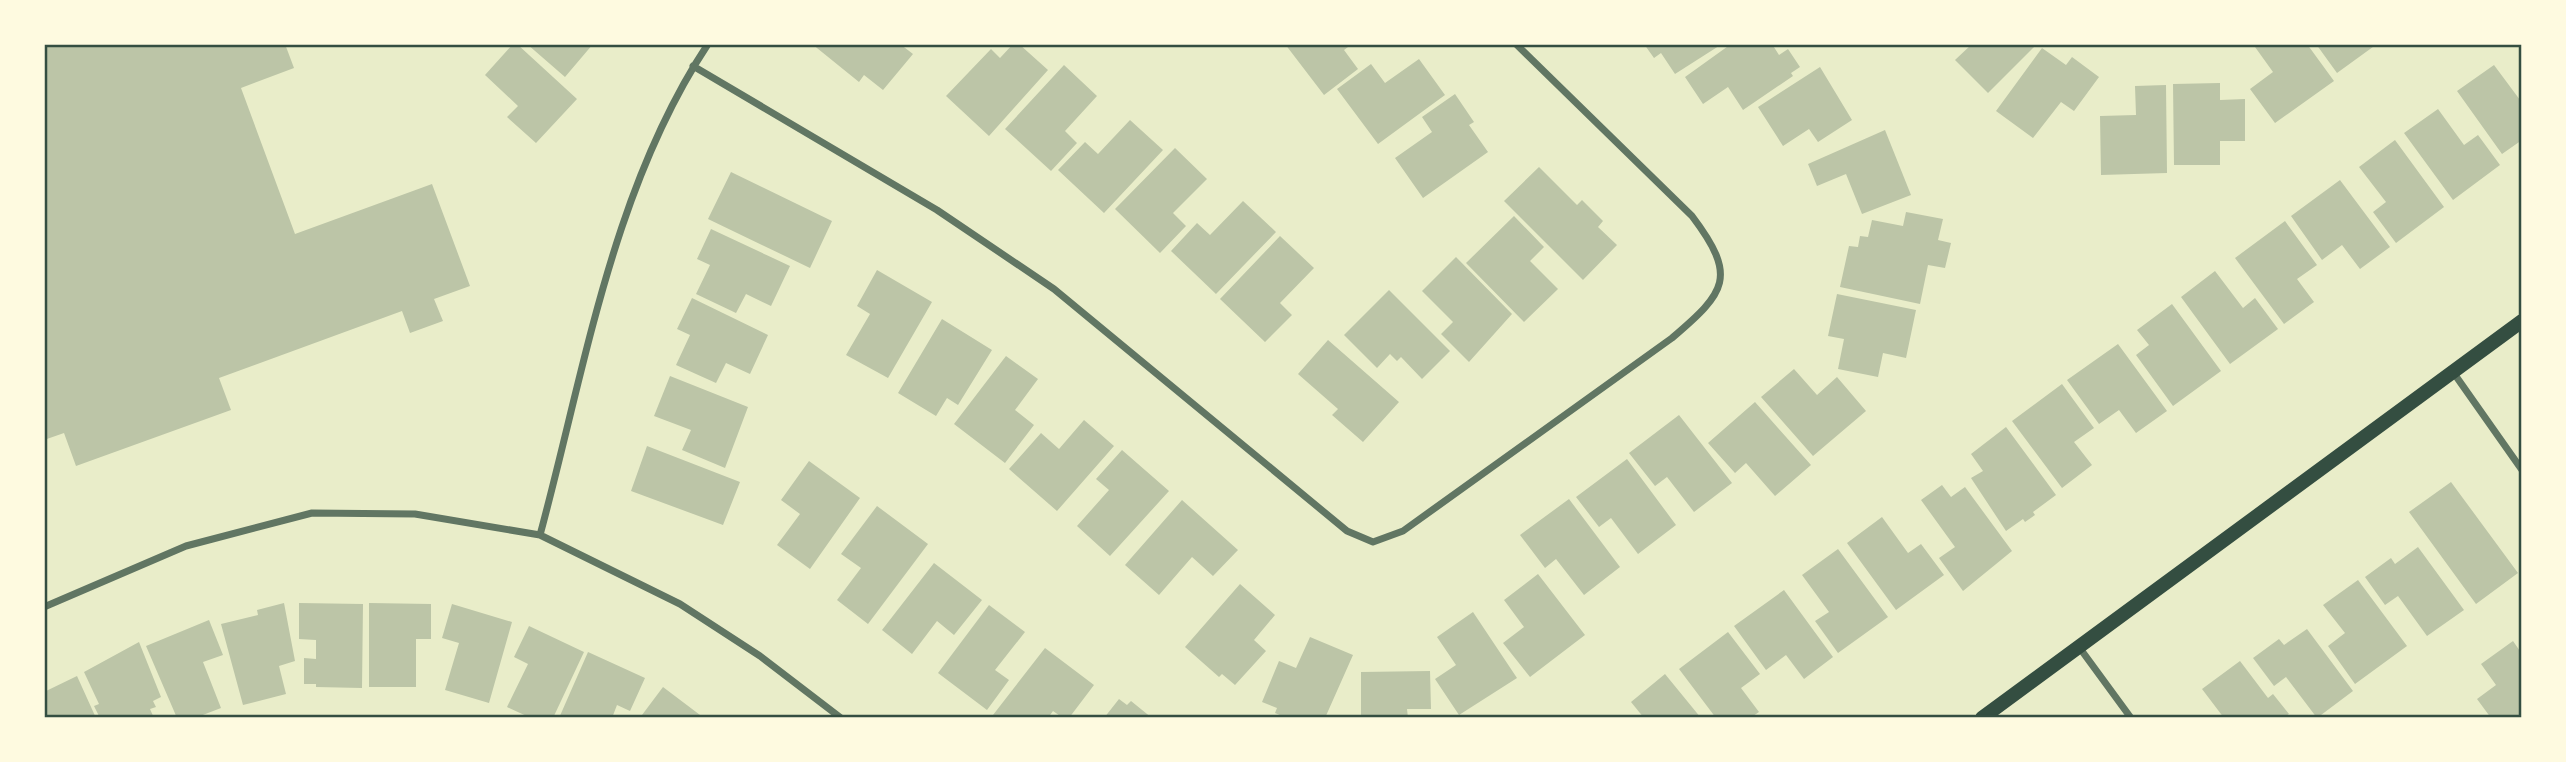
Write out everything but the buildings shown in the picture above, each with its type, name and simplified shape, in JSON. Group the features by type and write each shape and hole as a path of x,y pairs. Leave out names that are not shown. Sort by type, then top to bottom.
{"main road":[{"path":"1982,718 2522,321"}],"street":[{"path":"540,535 611,265 641,169 693,66 708,44"},
{"path":"693,66 937,210 1054,289 1347,531 1373,542 1403,531 1672,338 1705,310 1719,290 1722,274 1713,244 1692,216 1516,44"},
{"path":"2452,372 2522,470"},
{"path":"44,607 186,545 312,513 415,514 540,535 709,621 841,718"},
{"path":"2078,647 2132,718"}]}
